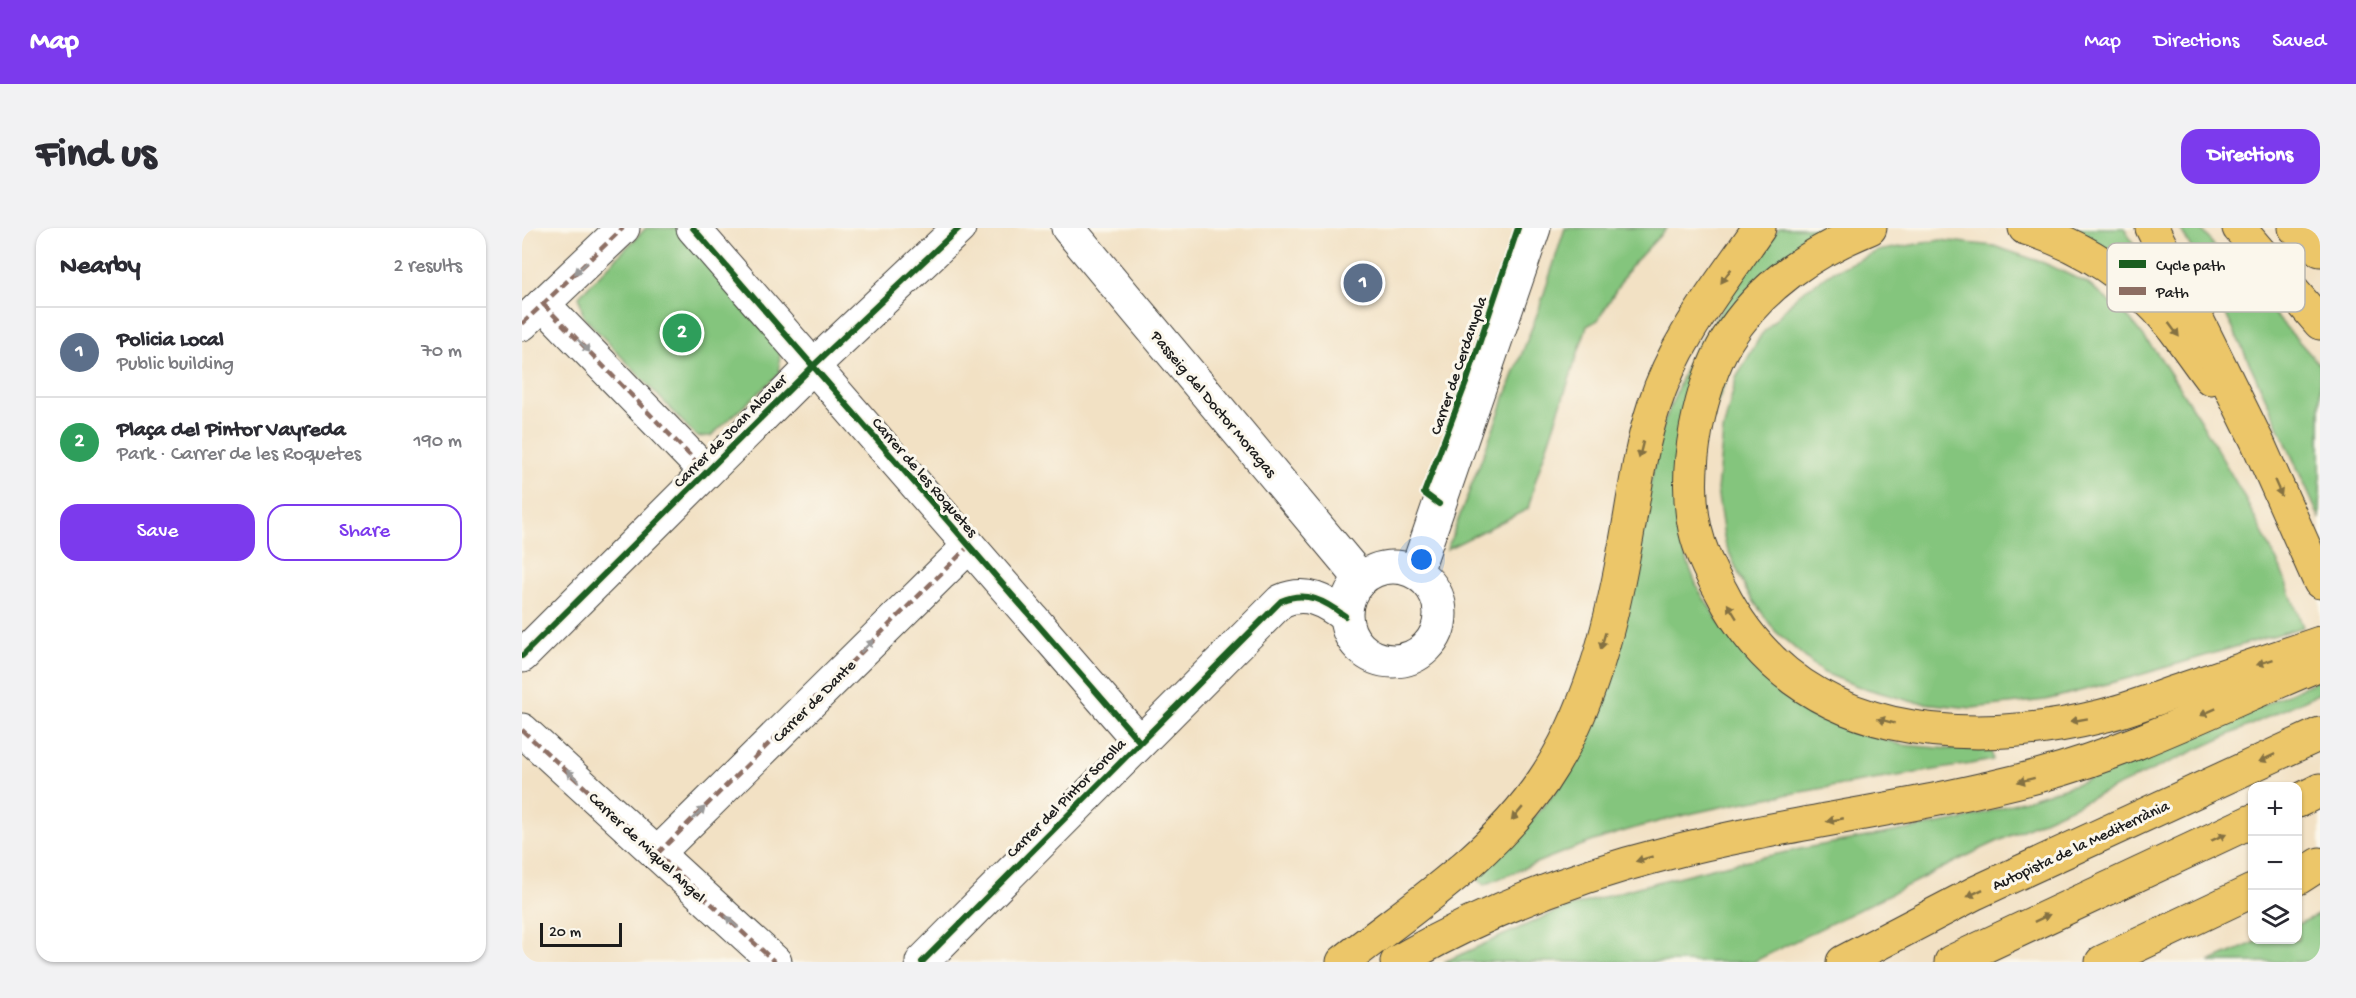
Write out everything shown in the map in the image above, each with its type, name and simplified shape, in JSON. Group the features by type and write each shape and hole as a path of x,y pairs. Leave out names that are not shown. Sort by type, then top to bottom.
{"main road":[{"path":"1343,962 1434,893 1482,853 1516,816 1544,780 1560,752 1582,704 1612,608 1625,551 1640,454 1654,405 1672,359 1698,315 1759,228"},
{"path":"1870,228 1836,242 1803,262 1774,283 1750,308 1727,340 1711,372 1700,406 1693,449 1691,489 1695,528 1708,568 1727,604 1750,639 1779,668 1812,693 1848,710 1891,723 1938,730 1985,732 2028,729 2102,716 2320,643"},
{"path":"2025,228 2081,250 2107,267"},
{"path":"2152,228 2159,243"},
{"path":"2239,228 2252,243"},
{"path":"2295,228 2320,250"},
{"path":"2305,305 2320,323"},
{"path":"2159,312 2257,441"},
{"path":"2193,312 2257,441 2320,582"},
{"path":"1397,962 1451,933 1563,885 1609,869 1709,843 1963,795 2041,776 2111,752 2320,664"},
{"name":"Autopista de la Mediterrània","path":"1844,962 1975,892 2320,734"},
{"path":"2302,799 2320,790"},
{"path":"1951,962 2248,823"},
{"path":"2302,869 2320,862"},
{"path":"2302,875 2320,862"},
{"path":"2102,962 2248,893"},
{"path":"2154,962 2248,907"}],"street":[{"path":"623,228 532,314 706,472"},
{"name":"Carrer de les Roquetes","path":"693,228 1139,741"},
{"name":"Carrer de Joan Alcover","path":"522,656 812,367 959,228"},
{"name":"Passeig del Doctor Moragas","path":"1068,228 1360,579"},
{"name":"Carrer de Cerdanyola","path":"1416,572 1534,228"},
{"name":"Carrer de Dante","path":"657,854 969,546"},
{"path":"1387,567 1402,567 1416,572 1432,586 1441,607 1439,629 1428,648 1409,660 1387,662 1366,654 1351,638 1345,616 1346,603 1352,590 1360,579 1373,571 1387,567"},
{"name":"Carrer del Pintor Sorolla","path":"922,962 1139,741 1281,601 1296,597 1313,597 1345,616"},
{"name":"Carrer de Miquel Angel","path":"522,730 775,962"}],"green space":[{"path":"646,228 677,228 780,349 779,374 711,436 697,437 583,316 579,296"},
{"path":"1565,228 1667,228 1630,267 1598,320 1587,326 1528,509 1447,549 1539,309"},
{"path":"1779,228 1831,228 1797,247 1766,271 1678,510 1685,555 1698,589 1723,628 1753,665 1792,699 1847,727 1902,745 1950,749 1991,749 1993,760 1706,810 1579,846 1484,885 1477,879 1519,835 1560,786 1590,732 1615,668 1660,433 1689,359 1743,276"},
{"path":"2064,228 2125,228 2133,243 2107,243 2107,253"},
{"path":"2180,228 2201,228 2212,243 2188,243"},
{"path":"1940,240 1994,246 2044,263 2087,283 2107,300 2107,312 2122,312 2128,317 2159,356 2199,418 2242,493 2280,567 2303,627 2046,700 1972,708 1913,702 1857,686 1822,672 1775,631 1747,592 1725,543 1717,490 1723,431 1736,378 1761,335 1798,295 1834,271 1878,251"},
{"path":"2224,312 2272,312 2320,365 2320,519 2270,408"},
{"path":"2320,679 2320,693 1979,850 1753,962 1444,962 1557,911 1634,888 1805,848 1961,820 2070,786 2179,744"},
{"path":"2320,914 2320,962 2209,962 2252,944 2302,944 2302,922"}],"marked path":[{"path":"522,324 623,228"},
{"path":"543,304 706,472"},
{"path":"657,854 969,546"},
{"path":"522,730 775,962"}],"cycle path":[{"path":"693,228 1139,741"},
{"path":"522,656 812,367 959,228"},
{"path":"1439,504 1424,493 1466,383 1518,228"},
{"path":"922,962 1281,601 1307,597 1323,602 1345,616"}],"place":[{"name":"Policia Local","path":"1363,283"},
{"name":"Plaça del Pintor Vayreda","path":"682,333"}]}
